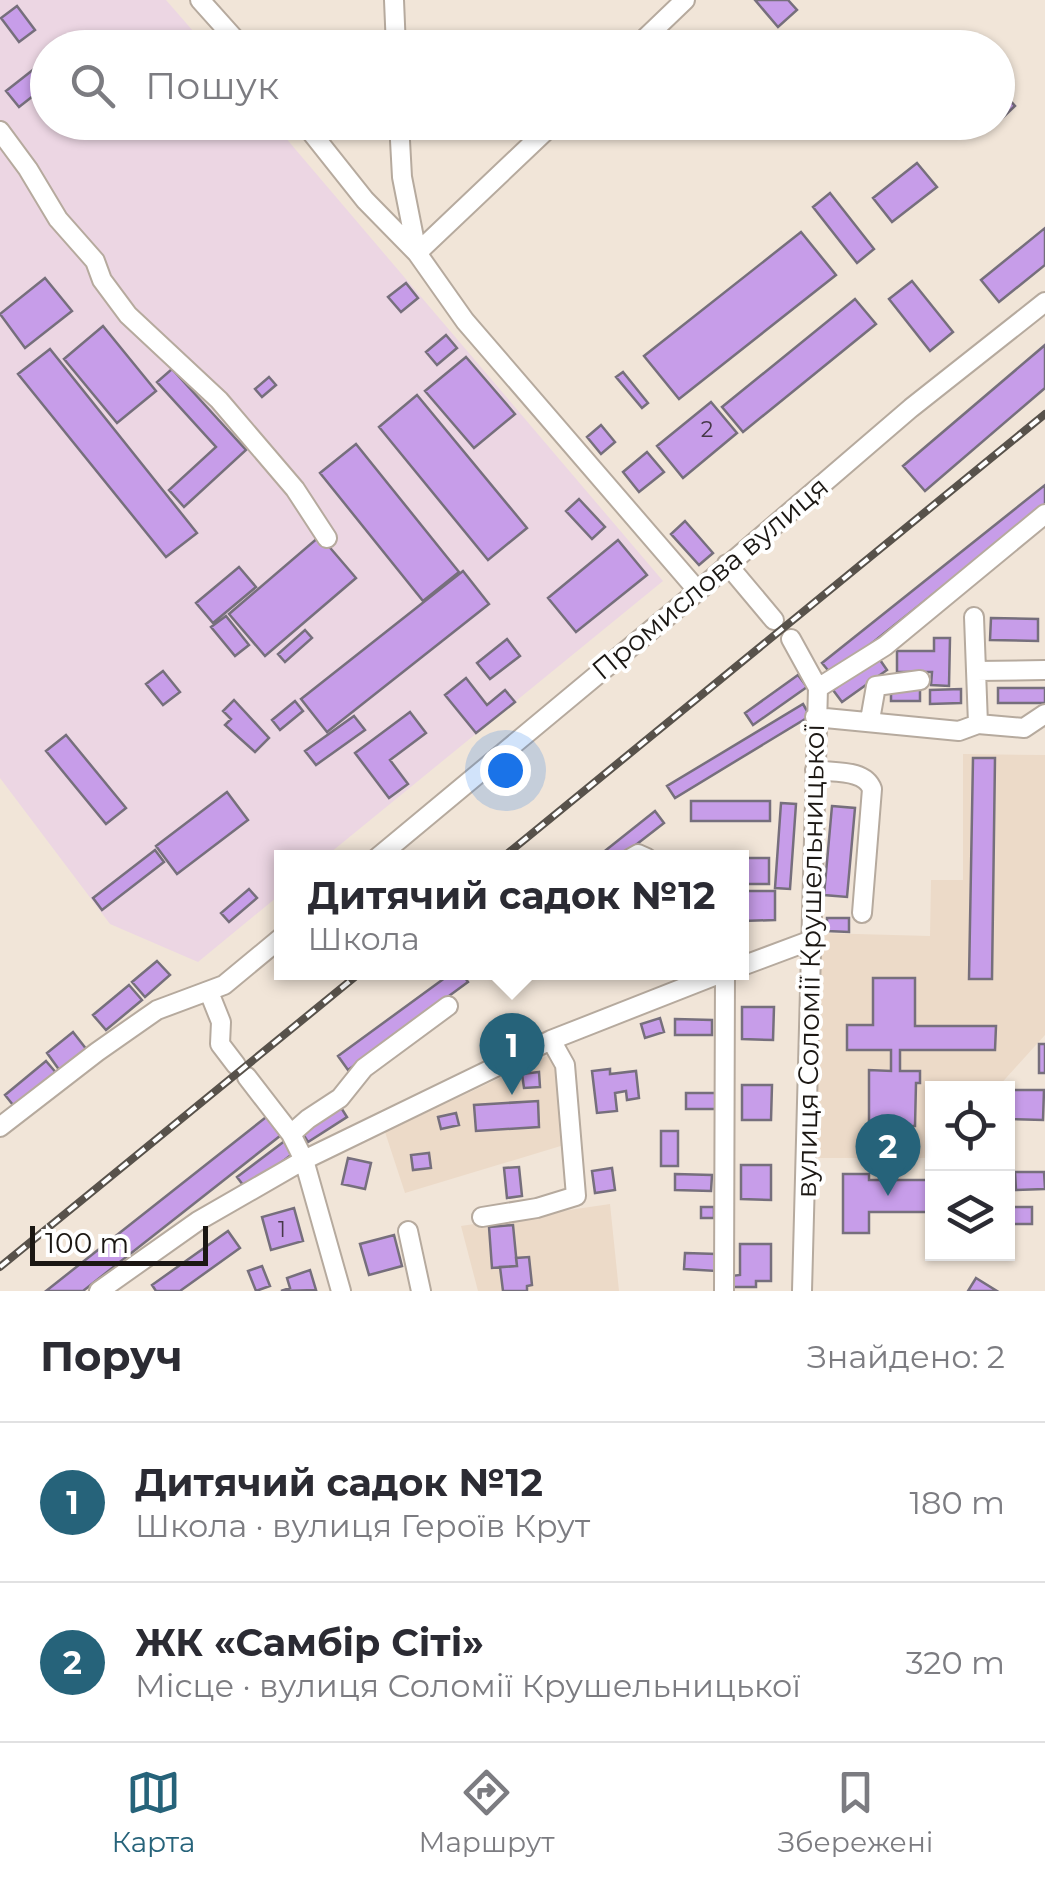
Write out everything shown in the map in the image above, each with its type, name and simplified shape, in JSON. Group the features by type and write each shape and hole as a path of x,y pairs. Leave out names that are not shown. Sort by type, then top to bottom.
{"street":[{"path":"200,0 227,30"},
{"path":"394,0 395,30"},
{"path":"654,30 686,0"},
{"path":"0,131 58,219 95,261 102,280 128,315 218,400 295,489 327,538"},
{"path":"318,140 365,200 417,252 465,321 698,591"},
{"path":"401,140 402,177 417,252"},
{"path":"417,252 537,140"},
{"name":"Промислова вулиця","path":"387,850 698,591 910,408 1045,302"},
{"path":"818,688 885,646 1045,514"},
{"path":"727,564 774,620"},
{"path":"974,618 978,724"},
{"name":"вулиця Соломії Крушельницької","path":"790,639 818,688 802,1291"},
{"path":"976,671 1045,670"},
{"path":"870,720 876,686 920,680"},
{"path":"816,716 959,730 978,724 1024,728 1045,714"},
{"path":"815,770 862,776 872,789 862,913"},
{"path":"749,963 810,941"},
{"path":"0,1127 157,1010 224,985 274,944"},
{"path":"99,1291 198,1221 304,1160 551,1040 705,980"},
{"path":"724,1291 725,980"},
{"path":"210,992 220,1022 220,1044 291,1134 304,1160 341,1291"},
{"path":"291,1134 340,1098 364,1068 448,1006"},
{"path":"482,1217 568,1200 578,1192 565,1065 551,1040"},
{"path":"408,1232 420,1291"}],"shaded area":[{"path":"0,0 166,0 192,30 30,30 30,140 287,140 663,581 334,850 274,850 274,900 198,962 110,924 0,778"},
{"path":"963,754 1045,755 1045,1035 1003,1081 925,1081 925,1158 817,1158 820,933 930,936 931,880 963,880"},
{"path":"549,1055 556,1057 564,1145 405,1193 385,1132"},
{"path":"610,1204 619,1291 478,1291 461,1226"}],"building":[{"path":"755,0 788,0 797,10 778,27"},
{"path":"17,6 35,30 19,42 1,18"},
{"path":"30,72 30,98 19,107 6,91"},
{"path":"917,163 937,187 892,222 873,198"},
{"path":"830,193 874,249 857,263 813,207"},
{"path":"1045,228 1045,265 999,302 981,280"},
{"path":"801,232 836,275 679,399 644,356"},
{"path":"45,278 72,311 25,348 0,314"},
{"path":"912,281 953,332 930,351 889,299"},
{"path":"406,283 418,298 401,312 388,297"},
{"path":"855,299 876,324 743,432 722,407"},
{"path":"103,326 156,391 117,423 64,359"},
{"path":"446,335 457,348 437,365 426,352"},
{"path":"1045,345 1045,388 925,491 903,466"},
{"path":"50,349 197,533 166,557 18,374"},
{"path":"466,357 515,414 474,448 425,391"},
{"path":"172,369 246,450 184,507 169,490 216,447 157,382"},
{"path":"623,372 648,403 642,408 616,377"},
{"path":"269,377 276,385 262,397 255,389"},
{"path":"417,395 527,528 488,560 379,427"},
{"path":"711,402 737,433 683,478 657,446"},
{"path":"601,425 615,442 601,454 587,437"},
{"path":"356,444 459,572 423,601 320,473"},
{"path":"647,452 664,472 639,492 623,472"},
{"path":"1045,485 1045,505 832,675 822,663"},
{"path":"579,499 605,527 592,539 566,511"},
{"path":"685,521 713,553 699,565 671,534"},
{"path":"320,536 356,578 265,656 229,614"},
{"path":"618,540 647,575 576,632 548,598"},
{"path":"239,567 256,587 213,623 196,603"},
{"path":"463,571 489,604 327,732 301,699"},
{"path":"226,616 249,645 235,656 211,627"},
{"path":"991,618 1038,619 1038,641 990,640"},
{"path":"305,630 312,638 285,662 278,654"},
{"path":"934,638 950,638 949,686 931,685 932,672 897,672 897,651 934,651"},
{"path":"507,639 520,656 490,679 477,663"},
{"path":"878,657 887,670 842,702 833,690"},
{"path":"163,671 180,692 163,705 146,684"},
{"path":"798,675 807,687 753,725 745,713"},
{"path":"466,678 487,705 505,690 515,702 476,733 445,695"},
{"path":"998,688 1045,688 1045,703 998,703"},
{"path":"891,689 920,689 920,701 891,701"},
{"path":"961,689 961,703 930,704 930,690"},
{"path":"234,700 269,738 255,752 225,725 231,719 223,711"},
{"path":"295,701 303,711 280,730 272,720"},
{"path":"803,704 810,716 675,798 667,786"},
{"path":"410,712 426,733 390,760 408,784 389,798 355,753"},
{"path":"354,716 365,730 316,765 305,751"},
{"path":"66,735 126,808 106,824 46,751"},
{"path":"973,758 995,758 992,979 969,979"},
{"path":"227,792 248,820 177,874 156,846"},
{"path":"691,801 770,801 770,821 691,821"},
{"path":"781,803 796,804 790,889 775,888"},
{"path":"832,806 855,808 847,897 824,895"},
{"path":"655,811 664,823 629,850 606,850"},
{"path":"155,850 164,862 102,910 93,898"},
{"path":"749,858 769,858 769,884 749,884"},
{"path":"249,889 257,898 229,922 221,913"},
{"path":"749,891 775,891 775,920 749,921"},
{"path":"827,918 849,918 849,932 827,931"},
{"path":"157,961 170,975 145,997 132,982"},
{"path":"873,978 915,978 915,1026 996,1026 995,1050 900,1050 900,1071 920,1071 915,1126 869,1126 869,1070 891,1071 891,1050 847,1050 847,1025 873,1025"},
{"path":"442,980 468,982 348,1070 338,1056"},
{"path":"129,985 142,1000 106,1030 93,1015"},
{"path":"742,1007 774,1007 773,1040 742,1039"},
{"path":"660,1018 664,1032 645,1038 641,1024"},
{"path":"675,1019 712,1020 712,1035 675,1035"},
{"path":"73,1032 87,1050 60,1071 47,1053"},
{"path":"1039,1044 1045,1044 1045,1073 1039,1073"},
{"path":"46,1061 58,1075 17,1110 5,1095"},
{"path":"610,1069 610,1074 636,1071 639,1098 627,1100 626,1091 615,1093 617,1111 597,1113 592,1071"},
{"path":"539,1072 540,1087 524,1088 522,1074"},
{"path":"742,1085 772,1085 771,1120 742,1120"},
{"path":"1015,1090 1044,1090 1043,1120 1015,1119"},
{"path":"686,1093 720,1093 720,1109 686,1109"},
{"path":"538,1101 539,1127 476,1131 474,1105"},
{"path":"340,1106 347,1117 308,1142 301,1131"},
{"path":"456,1113 459,1125 441,1129 438,1117"},
{"path":"270,1114 285,1132 83,1291 46,1291"},
{"path":"661,1131 678,1131 678,1166 661,1166"},
{"path":"286,1140 295,1152 246,1189 237,1177"},
{"path":"429,1153 431,1168 413,1170 411,1155"},
{"path":"348,1158 371,1163 365,1189 342,1184"},
{"path":"741,1165 771,1165 771,1200 741,1199"},
{"path":"519,1167 522,1196 507,1198 504,1168"},
{"path":"612,1168 615,1190 595,1193 592,1171"},
{"path":"1015,1172 1044,1172 1045,1189 1016,1190"},
{"path":"675,1174 712,1175 711,1191 675,1190"},
{"path":"843,1174 869,1174 869,1180 925,1180 925,1212 869,1212 869,1233 843,1233"},
{"path":"701,1207 714,1207 714,1218 701,1218"},
{"path":"1015,1207 1032,1207 1032,1224 1015,1224"},
{"path":"294,1208 303,1241 271,1250 262,1217"},
{"path":"513,1225 517,1266 492,1268 489,1227"},
{"path":"228,1231 240,1248 180,1291 156,1291 152,1285"},
{"path":"394,1235 402,1266 369,1275 360,1244"},
{"path":"740,1244 771,1244 771,1281 756,1281 756,1287 731,1287 731,1276 740,1275"},
{"path":"685,1253 717,1254 716,1271 684,1269"},
{"path":"529,1257 532,1285 527,1286 527,1291 503,1291 500,1267 517,1266 516,1258"},
{"path":"262,1266 270,1286 256,1291 248,1271"},
{"path":"310,1270 316,1290 281,1291 290,1288 287,1278"},
{"path":"976,1278 997,1291 968,1291"}],"railway":[{"path":"512,850 1045,414"},
{"path":"0,1267 351,980"}],"place":[{"name":"Дитячий садок №12","path":"512,1095"},
{"name":"ЖК «Самбір Сіті»","path":"888,1196"}]}
